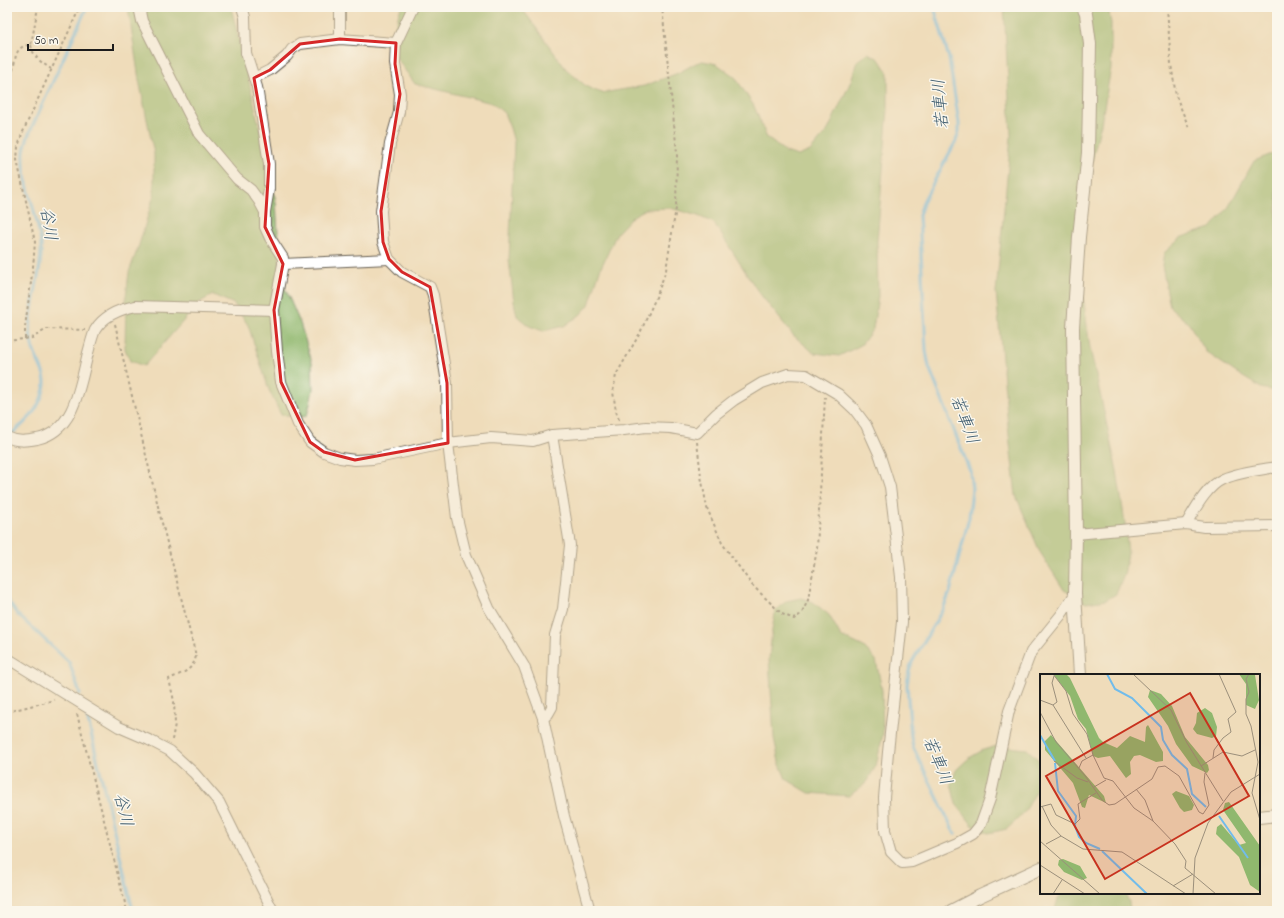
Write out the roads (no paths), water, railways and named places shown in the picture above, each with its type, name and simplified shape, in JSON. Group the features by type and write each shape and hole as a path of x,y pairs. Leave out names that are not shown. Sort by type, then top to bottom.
{"street":[{"path":"139,7 142,21 199,134 237,179 251,190 265,212"},
{"path":"242,7 245,17 246,53 257,87 269,164 269,188 265,212 266,227 270,238 283,258 274,310 281,382 298,424 310,442 324,452 340,458 355,460 373,459 448,443 491,438 533,441 552,435 646,427 671,428 696,433 716,414 734,400 762,383 788,374 806,375 838,394 854,409 866,426 880,456 890,487 901,577 902,622 884,798 885,831 891,852 902,863 912,862 957,843 973,834 981,824 990,799 1009,710 1031,652 1061,615 1075,594"},
{"path":"340,7 340,39"},
{"path":"413,7 396,43 395,64 400,94 398,112 390,144 381,211 383,242 389,259 402,272 430,287 433,295 447,383 448,443 457,518 466,555 489,608 524,666 543,718 564,816 590,911"},
{"path":"1080,674 1075,594 1076,534 1073,328 1079,237 1088,153 1090,44 1086,14 1083,7"},
{"path":"254,78 270,70 287,56 292,49 300,44 340,39 396,43"},
{"path":"283,264 389,259"},
{"path":"10,438 27,441 44,437 55,432 62,425 72,409 78,394 95,330 112,314 124,308 136,306 274,310"},
{"path":"543,718 548,714 552,707 555,635 562,609 570,545 552,435"},
{"path":"1186,524 1195,508 1210,488 1222,479 1277,467"},
{"path":"1076,534 1186,524 1204,527 1277,526"},
{"path":"7,658 119,728 149,740 170,751 194,773 219,802 273,911"},
{"path":"1260,817 1277,815"},
{"path":"951,911 1040,868"}],"waterway":[{"name":"谷川","path":"9,438 36,409 43,394 45,383 31,340 31,315 40,267 41,244 37,221 27,185 24,151 28,136 87,7"},
{"name":"若車川","path":"934,7 949,58 959,131 956,141 924,200 919,215 926,351 929,367 970,471 972,489 969,518 950,592 943,609 912,662 907,685 913,747 955,834"},
{"name":"谷川","path":"7,600 17,614 69,662 80,694"},
{"name":"谷川","path":"87,716 133,911"}]}
